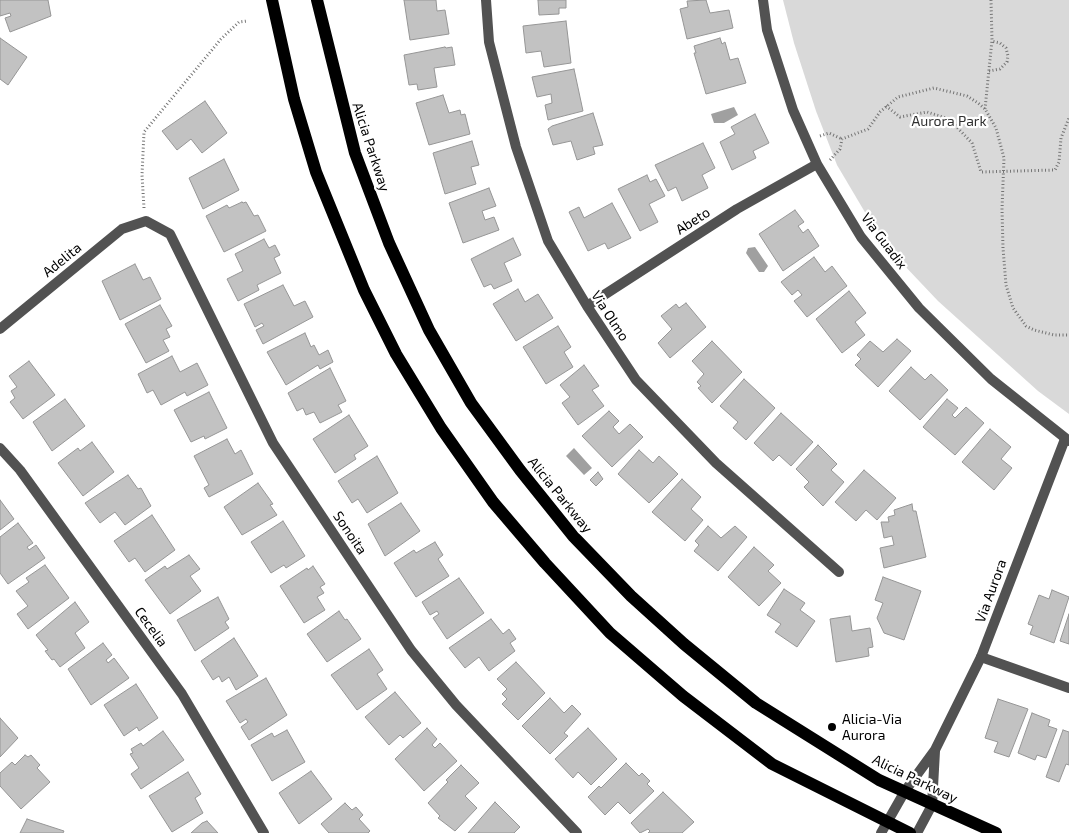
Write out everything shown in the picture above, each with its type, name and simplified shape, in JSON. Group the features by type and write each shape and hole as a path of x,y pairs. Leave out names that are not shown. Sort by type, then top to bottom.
{"main road":[{"path":"272,0 292,89 313,162 364,290 396,354 421,395 493,502 545,563 610,633 683,696 772,764 884,828 910,833"},
{"name":"Alicia Parkway","path":"317,0 355,153 389,243 429,330 471,403 520,470 574,536 631,596 684,644 756,703 879,780 996,833"}],"street":[{"name":"Via Olmo","path":"486,0 489,42 516,147 548,241 587,306 642,386 716,463 838,572"},
{"name":"Via Guadix","path":"763,0 770,38 793,110 818,165 860,237 920,308 991,379 1067,440"},
{"name":"Abeto","path":"587,306 738,210 818,165"},
{"name":"Adelita","path":"0,329 122,229 146,221"},
{"name":"Sonoita","path":"146,221 170,234 273,443 411,650 456,705 577,833"},
{"name":"Via Aurora","path":"884,828 905,791 935,750 981,657 1067,440"},
{"name":"Cecelia","path":"0,448 20,470 182,694 264,833"},
{"path":"981,657 1069,688"},
{"name":"Via Aurora","path":"917,833 932,805 935,750"}],"path":[{"path":"985,109 992,41 991,0"},
{"path":"146,221 142,175 144,132 221,39 239,22 247,21"},
{"path":"989,71 1000,70 1007,62 1008,56 1006,48 992,41"},
{"path":"807,142 829,133 842,139 868,129 886,106 898,97 934,88 967,96 985,109 1002,143 1005,276 1013,308 1026,326 1034,330 1054,335 1069,335"},
{"path":"886,106 900,117 927,112 949,119 972,143 981,172 1055,170 1059,162 1061,138 1069,118"},
{"path":"818,165 836,155 842,145 842,139"}],"green space":[{"name":"Aurora Park","path":"783,0 1069,0 1069,414 1038,391 938,301 902,263 866,214 837,165 816,111 794,43"}],"shaded area":[{"path":"734,107 738,115 724,123 714,123 711,114"},
{"path":"755,247 768,266 764,272 759,272 746,253 748,248"},
{"path":"574,448 592,468 584,475 566,456"}],"building":[{"path":"0,0 48,0 51,16 10,32 5,18 11,16 10,13 0,16"},
{"path":"404,0 436,0 437,11 445,10 449,34 410,40"},
{"path":"538,0 566,0 566,8 559,8 559,14 539,15"},
{"path":"706,0 710,13 729,10 733,28 687,39 680,9 688,7 687,1"},
{"path":"566,21 571,63 544,67 541,51 526,53 523,26"},
{"path":"0,38 27,57 8,85 0,79"},
{"path":"720,38 722,44 725,42 730,60 738,58 746,83 706,94 694,53 696,53 694,46"},
{"path":"452,47 455,65 434,68 437,87 418,90 417,84 409,85 404,55"},
{"path":"574,69 583,111 548,120 545,105 552,103 551,94 537,97 532,77"},
{"path":"443,95 449,113 460,110 461,115 465,114 470,134 429,145 416,103"},
{"path":"205,101 227,133 202,153 191,139 177,150 162,131"},
{"path":"593,113 603,145 593,147 595,154 577,160 571,141 553,145 548,129"},
{"path":"755,114 769,143 753,151 756,158 732,170 720,142 735,134 731,127"},
{"path":"472,141 479,165 471,167 476,184 445,194 433,153"},
{"path":"703,143 715,168 702,175 708,188 682,201 676,187 668,191 655,165"},
{"path":"224,159 239,190 203,209 189,178"},
{"path":"647,175 650,182 656,179 665,196 649,204 658,222 640,231 618,189"},
{"path":"489,188 496,206 482,211 485,220 494,217 499,230 463,243 449,203"},
{"path":"246,202 254,216 258,215 266,231 224,252 206,216 227,205 229,208"},
{"path":"612,203 631,238 608,249 605,243 588,251 569,212 579,207 584,218"},
{"path":"795,210 804,222 798,226 803,233 808,229 819,246 783,271 759,234"},
{"path":"513,238 521,255 504,263 512,281 494,289 491,284 484,287 471,259"},
{"path":"264,239 269,248 275,245 280,255 274,258 281,273 257,285 259,290 238,301 227,279 243,271 235,254"},
{"path":"814,257 825,272 832,266 847,286 807,317 794,301 802,295 798,290 792,295 781,282"},
{"path":"135,264 143,280 150,277 161,299 120,320 102,281"},
{"path":"283,285 294,306 305,301 313,317 263,344 256,330 264,326 262,323 255,327 244,304"},
{"path":"518,289 525,302 538,294 553,318 516,341 493,304"},
{"path":"849,291 866,313 855,322 865,335 842,353 816,319"},
{"path":"686,303 706,327 670,358 658,343 672,329 661,316 676,304 679,308"},
{"path":"160,305 172,326 166,329 170,337 163,340 169,351 146,363 125,324"},
{"path":"558,326 571,347 564,352 573,367 546,384 523,347"},
{"path":"305,333 311,347 314,345 319,355 328,350 333,362 320,369 318,365 286,385 267,352"},
{"path":"897,339 911,351 878,387 855,365 861,359 857,355 870,341 883,352"},
{"path":"712,341 742,372 712,403 698,388 701,386 697,382 704,374 692,361"},
{"path":"172,356 180,372 197,363 208,385 187,396 185,392 161,405 153,390 147,393 138,374"},
{"path":"29,361 55,395 23,419 10,402 15,398 11,391 17,387 9,376"},
{"path":"584,365 599,386 592,390 604,406 578,425 562,403 570,397 560,385"},
{"path":"911,367 925,380 931,374 948,390 920,420 889,391"},
{"path":"330,368 346,401 338,405 342,412 320,423 314,412 306,415 303,408 297,411 288,393"},
{"path":"744,379 775,408 746,440 733,428 738,422 720,406"},
{"path":"209,392 227,428 205,439 204,436 191,442 174,410"},
{"path":"65,399 85,426 52,451 33,422"},
{"path":"947,399 958,408 952,415 955,418 966,407 984,423 955,455 923,427"},
{"path":"609,411 619,421 613,427 619,434 630,424 643,437 612,467 582,436"},
{"path":"781,413 813,442 791,466 779,455 773,461 754,443"},
{"path":"349,415 368,446 354,455 356,459 335,473 313,439"},
{"path":"990,429 1011,447 1001,459 1012,468 994,490 962,462"},
{"path":"227,439 235,454 241,450 253,474 209,497 204,488 209,485 194,456"},
{"path":"92,442 114,472 83,496 58,463 78,448 80,451"},
{"path":"818,445 837,464 831,470 844,482 823,506 804,487 809,482 796,469"},
{"path":"639,450 653,463 659,456 678,474 649,503 618,474"},
{"path":"377,456 398,493 367,513 358,499 352,503 338,481"},
{"path":"864,470 896,498 877,520 866,510 856,521 835,502"},
{"path":"598,472 603,479 596,486 590,480"},
{"path":"128,475 138,489 141,488 151,506 125,525 115,512 100,523 85,503"},
{"path":"682,479 701,497 691,509 703,520 685,541 652,512"},
{"path":"258,483 273,504 270,505 277,515 242,535 224,507"},
{"path":"0,500 14,519 0,530"},
{"path":"401,503 420,531 385,556 368,524"},
{"path":"912,504 913,511 916,511 926,557 884,568 880,548 894,545 892,536 884,538 881,522 889,522 888,517 895,515 894,510"},
{"path":"152,515 175,550 145,572 135,558 129,562 114,541"},
{"path":"283,521 305,556 286,568 284,565 271,573 251,542"},
{"path":"18,523 33,543 27,547 29,550 36,545 45,558 8,584 0,573 0,537"},
{"path":"708,526 721,538 735,526 747,537 718,571 694,551 699,545 695,541"},
{"path":"435,542 443,555 438,559 449,576 416,597 394,563 414,550 416,553"},
{"path":"754,547 774,565 768,571 781,583 759,606 728,577"},
{"path":"189,555 200,569 190,576 201,591 170,614 145,580 165,566 167,569"},
{"path":"45,565 69,598 28,629 17,614 28,606 16,591 29,582 26,578"},
{"path":"313,566 325,584 320,587 324,593 317,597 325,610 304,623 280,586"},
{"path":"883,577 921,591 904,640 884,633 877,618 883,603 875,600"},
{"path":"459,578 484,613 447,639 433,618 439,614 437,611 430,615 422,602"},
{"path":"784,589 805,603 800,610 815,621 797,647 775,632 781,624 767,615"},
{"path":"1052,590 1069,597 1054,643 1030,634 1033,626 1028,624 1039,595 1049,599"},
{"path":"218,597 229,619 225,622 229,628 195,651 177,620"},
{"path":"75,602 89,622 75,633 85,648 60,667 45,651 48,650 36,635"},
{"path":"339,611 361,639 327,662 307,634"},
{"path":"1069,614 1069,644 1060,641"},
{"path":"850,616 852,631 870,628 873,647 868,648 869,656 836,662 830,619"},
{"path":"491,619 503,634 509,629 516,639 510,643 515,651 489,671 479,657 465,668 449,648"},
{"path":"234,638 258,676 236,690 229,677 222,682 219,676 213,680 201,661"},
{"path":"103,643 112,655 106,660 108,663 114,658 129,678 91,705 68,669"},
{"path":"369,649 383,670 377,674 387,689 357,710 331,675"},
{"path":"516,662 545,693 518,720 502,704 507,699 502,694 507,689 497,679"},
{"path":"266,678 287,715 249,740 241,727 248,722 246,719 240,723 226,701"},
{"path":"136,684 158,718 139,731 137,727 124,736 104,705"},
{"path":"395,692 421,723 403,738 400,735 389,745 365,717"},
{"path":"550,698 564,713 572,705 581,714 564,733 568,736 550,754 522,726"},
{"path":"998,699 1028,709 1009,757 994,752 998,742 985,738"},
{"path":"1032,713 1050,720 1048,726 1057,729 1046,758 1037,755 1035,760 1018,753"},
{"path":"0,718 18,738 0,757"},
{"path":"427,728 437,739 432,745 435,748 440,743 457,761 424,791 395,759"},
{"path":"588,728 617,759 591,785 578,772 573,778 555,759"},
{"path":"287,730 305,762 272,781 251,745 272,733 274,737"},
{"path":"1063,730 1069,732 1069,765 1066,764 1059,782 1046,777"},
{"path":"163,731 184,760 141,789 131,774 139,768 130,754 133,753 131,749 141,743 143,746"},
{"path":"25,755 28,757 31,755 40,765 37,768 50,782 21,809 0,786 0,773 12,762 15,765"},
{"path":"626,763 639,776 642,773 650,781 647,784 654,791 630,814 618,802 605,815 588,797 599,786 601,788"},
{"path":"461,765 479,783 465,796 477,808 455,831 438,818 440,816 428,803"},
{"path":"311,771 332,799 299,824 279,793"},
{"path":"188,772 201,794 195,798 203,813 172,832 149,796"},
{"path":"663,792 694,822 682,833 648,833 650,831 648,829 640,833 631,823"},
{"path":"495,802 520,827 514,833 468,833"},
{"path":"345,803 352,810 356,807 363,815 359,819 370,831 368,833 329,833 321,824"},
{"path":"27,819 64,831 63,833 20,833"},
{"path":"207,821 218,833 191,833 202,823"}],"place":[{"name":"Alicia-Via Aurora","path":"832,727"}]}
